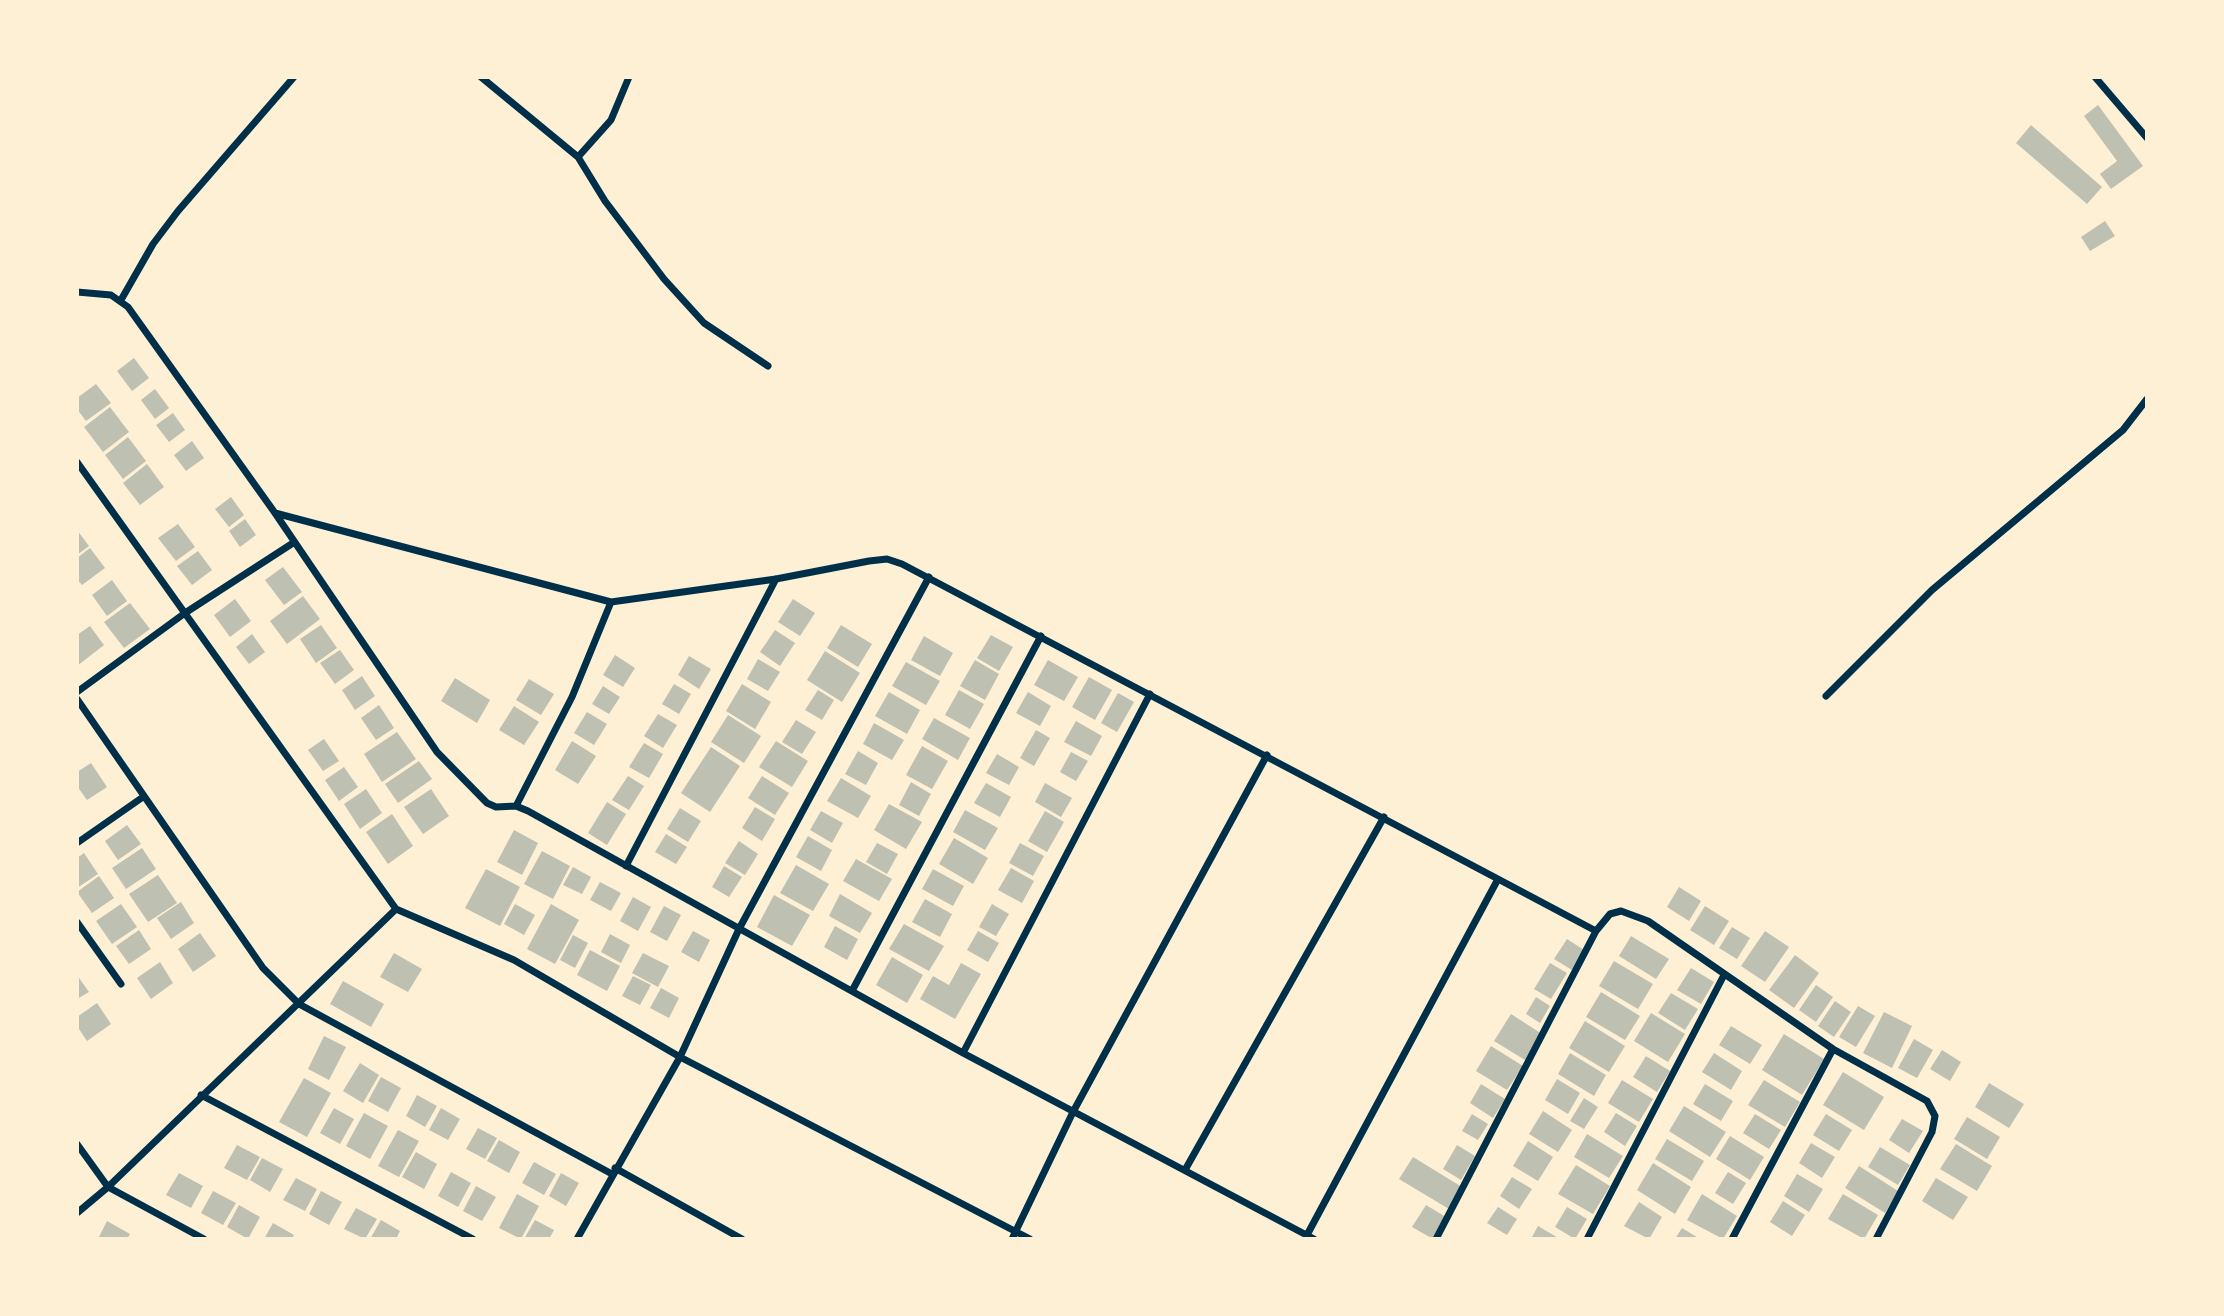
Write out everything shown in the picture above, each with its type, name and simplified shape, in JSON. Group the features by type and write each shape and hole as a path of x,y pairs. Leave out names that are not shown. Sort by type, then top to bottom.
{"street":[{"path":"121,300 128,283 178,211 294,77"},
{"path":"481,77 578,157 605,201 664,279 704,323 768,366"},
{"path":"578,157 611,120 629,77"},
{"path":"2095,77 2147,138"},
{"path":"77,292 102,294 121,300 135,315 275,513 437,752 486,803 496,807 516,806 963,1053 1314,1239"},
{"path":"1826,696 1932,590 2123,430 2147,399"},
{"path":"77,462 396,909 514,960 680,1057 1014,1235 1030,1239"},
{"path":"275,513 611,602 776,579 887,559 929,577 1596,931"},
{"path":"77,692 185,613 293,543"},
{"path":"577,1239 613,1171 680,1057 739,929 929,577"},
{"path":"626,866 776,579"},
{"path":"516,806 572,697 611,602"},
{"path":"852,991 1041,636"},
{"path":"963,1053 1150,694"},
{"path":"77,699 263,968 299,1004 742,1239"},
{"path":"1014,1235 1073,1112 1266,755"},
{"path":"77,843 143,797"},
{"path":"1185,1170 1384,817"},
{"path":"1307,1235 1498,878"},
{"path":"77,1213 108,1187 396,909"},
{"path":"1436,1239 1596,931 1610,914 1621,911 1634,914 1833,1049 1927,1101 1935,1116 1932,1132 1876,1239"},
{"path":"77,922 121,984"},
{"path":"1587,1239 1724,975"},
{"path":"1732,1239 1833,1049"},
{"path":"201,1095 472,1239"},
{"path":"77,1144 108,1187 204,1239"}],"building":[{"path":"2098,105 2143,166 2111,189 2100,174 2117,161 2084,116"},
{"path":"2031,125 2102,187 2087,204 2016,143"},
{"path":"2105,221 2115,236 2090,251 2081,237"},
{"path":"134,358 149,378 132,391 117,371"},
{"path":"96,384 111,403 86,421 77,409 77,398"},
{"path":"155,389 169,408 155,419 141,400"},
{"path":"110,407 129,432 103,452 84,427"},
{"path":"173,413 185,430 169,442 156,425"},
{"path":"128,437 146,461 123,479 105,455"},
{"path":"192,441 204,458 186,471 174,455"},
{"path":"147,464 164,487 140,505 123,483"},
{"path":"231,497 244,515 229,527 215,509"},
{"path":"245,519 256,535 240,547 229,531"},
{"path":"178,524 195,547 176,561 158,538"},
{"path":"77,530 89,546 77,555"},
{"path":"90,548 105,568 82,585 77,579 77,558"},
{"path":"198,551 212,570 192,585 177,566"},
{"path":"283,567 302,592 284,605 265,580"},
{"path":"112,580 127,601 107,616 92,595"},
{"path":"303,596 320,619 287,644 270,621"},
{"path":"235,599 251,621 230,637 214,615"},
{"path":"793,599 815,613 800,636 778,622"},
{"path":"130,603 150,629 124,648 104,622"},
{"path":"321,625 337,648 316,663 300,639"},
{"path":"841,625 872,644 858,667 827,648"},
{"path":"90,626 104,645 77,666 77,635"},
{"path":"775,630 795,643 780,666 760,652"},
{"path":"252,634 265,652 249,664 236,647"},
{"path":"991,635 1013,647 999,671 977,658"},
{"path":"924,636 953,653 940,676 911,660"},
{"path":"340,650 354,670 335,684 320,663"},
{"path":"825,651 860,673 842,702 807,680"},
{"path":"615,655 635,668 623,687 603,675"},
{"path":"689,656 711,669 699,689 678,675"},
{"path":"758,659 780,672 768,691 747,679"},
{"path":"975,660 999,674 985,700 960,686"},
{"path":"1048,660 1078,677 1064,701 1034,685"},
{"path":"906,662 940,681 926,705 892,686"},
{"path":"362,676 375,696 355,710 342,690"},
{"path":"1089,677 1112,690 1095,720 1072,707"},
{"path":"455,678 490,700 477,723 441,701"},
{"path":"529,679 554,694 541,715 516,700"},
{"path":"674,684 691,694 679,714 662,704"},
{"path":"742,684 771,702 755,729 726,711"},
{"path":"603,686 620,697 609,714 592,704"},
{"path":"818,690 834,700 822,720 805,710"},
{"path":"959,690 984,704 970,729 945,715"},
{"path":"889,692 920,710 907,734 875,716"},
{"path":"1028,692 1051,706 1040,726 1016,713"},
{"path":"1118,693 1134,702 1117,732 1101,723"},
{"path":"379,705 394,728 376,740 361,718"},
{"path":"514,706 539,722 524,745 499,730"},
{"path":"587,712 607,724 594,745 574,733"},
{"path":"658,714 677,725 663,748 644,736"},
{"path":"728,715 761,736 744,763 711,742"},
{"path":"934,718 970,738 958,760 922,739"},
{"path":"796,720 816,732 802,754 782,742"},
{"path":"1076,721 1102,736 1091,756 1064,742"},
{"path":"874,723 904,740 892,760 863,744"},
{"path":"1036,730 1050,738 1034,766 1020,758"},
{"path":"397,732 416,759 382,782 364,754"},
{"path":"324,739 339,761 323,771 308,750"},
{"path":"572,741 596,756 578,784 555,770"},
{"path":"776,741 808,761 792,787 759,767"},
{"path":"644,743 663,754 649,778 629,767"},
{"path":"922,746 948,761 932,789 906,775"},
{"path":"711,747 740,766 710,812 681,793"},
{"path":"858,751 878,763 866,785 845,774"},
{"path":"1071,752 1088,761 1076,781 1060,772"},
{"path":"997,754 1019,767 1009,785 986,773"},
{"path":"419,761 432,779 398,803 385,784"},
{"path":"91,763 107,787 87,800 77,786 77,772"},
{"path":"344,767 358,787 339,801 325,780"},
{"path":"628,776 644,786 629,810 612,800"},
{"path":"762,776 789,793 775,815 748,798"},
{"path":"841,778 871,796 858,818 827,801"},
{"path":"911,782 931,794 919,816 899,805"},
{"path":"986,783 1011,797 1000,817 974,803"},
{"path":"1045,783 1072,798 1061,817 1035,802"},
{"path":"366,789 382,813 360,829 344,804"},
{"path":"431,789 449,816 423,834 404,807"},
{"path":"607,802 626,814 607,845 588,833"},
{"path":"889,804 922,822 906,849 874,830"},
{"path":"755,807 775,819 762,841 742,828"},
{"path":"680,808 701,821 688,842 667,829"},
{"path":"965,810 998,828 985,850 953,832"},
{"path":"821,811 843,823 832,843 810,830"},
{"path":"1045,811 1064,822 1047,852 1028,841"},
{"path":"392,814 413,846 388,864 366,832"},
{"path":"127,825 141,844 118,860 105,841"},
{"path":"514,830 538,843 522,875 497,862"},
{"path":"666,834 687,847 676,864 655,852"},
{"path":"808,836 832,850 821,871 796,857"},
{"path":"954,838 988,858 973,884 939,864"},
{"path":"739,841 758,854 745,875 725,863"},
{"path":"877,843 898,854 887,874 866,862"},
{"path":"1020,843 1044,856 1033,876 1009,863"},
{"path":"142,848 156,869 126,889 112,868"},
{"path":"542,851 570,866 553,899 524,884"},
{"path":"84,853 98,874 77,888 77,858"},
{"path":"856,859 892,879 879,901 843,881"},
{"path":"796,865 829,884 813,911 780,893"},
{"path":"724,866 742,877 729,897 712,887"},
{"path":"573,867 591,877 582,894 563,885"},
{"path":"1011,868 1034,881 1022,903 998,890"},
{"path":"486,869 520,887 500,926 465,908"},
{"path":"933,869 964,886 953,906 922,889"},
{"path":"158,875 177,903 148,922 129,894"},
{"path":"99,876 114,898 92,913 77,892"},
{"path":"600,882 621,893 611,911 590,900"},
{"path":"1679,887 1701,901 1689,921 1667,907"},
{"path":"840,894 872,913 860,933 829,916"},
{"path":"774,895 810,915 792,946 757,927"},
{"path":"633,897 651,907 638,931 620,921"},
{"path":"925,899 952,914 940,937 912,922"},
{"path":"181,902 194,923 171,939 157,918"},
{"path":"121,904 137,927 112,944 96,921"},
{"path":"515,904 535,915 524,935 504,924"},
{"path":"551,904 579,920 555,964 527,949"},
{"path":"992,904 1009,914 996,936 979,927"},
{"path":"664,906 681,915 667,941 650,932"},
{"path":"1705,906 1729,921 1714,945 1690,930"},
{"path":"904,924 944,946 929,971 889,949"},
{"path":"835,926 858,939 847,960 824,947"},
{"path":"1732,927 1750,938 1737,959 1719,948"},
{"path":"139,930 151,949 129,964 116,946"},
{"path":"693,931 710,940 699,962 681,952"},
{"path":"978,931 999,943 988,962 967,950"},
{"path":"1765,931 1789,947 1765,982 1741,966"},
{"path":"200,933 216,956 193,972 178,949"},
{"path":"610,934 630,945 621,963 601,952"},
{"path":"573,935 588,943 575,968 560,960"},
{"path":"1631,936 1669,959 1656,979 1619,956"},
{"path":"1567,939 1584,950 1572,970 1554,959"},
{"path":"590,950 620,966 607,991 577,975"},
{"path":"394,953 422,969 408,992 380,977"},
{"path":"643,953 669,966 658,987 632,973"},
{"path":"1795,955 1819,973 1794,1008 1769,990"},
{"path":"892,957 923,975 907,1003 876,985"},
{"path":"1614,961 1653,984 1638,1009 1599,986"},
{"path":"160,962 173,983 151,999 137,978"},
{"path":"961,963 981,974 955,1019 920,999 933,976 949,985"},
{"path":"1550,963 1567,973 1551,999 1534,989"},
{"path":"1691,968 1714,982 1701,1004 1677,990"},
{"path":"77,975 89,992 77,999"},
{"path":"633,976 651,985 640,1005 622,996"},
{"path":"343,981 384,1004 371,1027 330,1004"},
{"path":"1816,985 1833,997 1816,1022 1799,1010"},
{"path":"661,988 679,998 669,1018 650,1008"},
{"path":"1601,992 1640,1016 1625,1040 1586,1017"},
{"path":"1671,993 1698,1009 1685,1030 1658,1013"},
{"path":"1536,997 1550,1006 1540,1023 1526,1014"},
{"path":"1835,1001 1851,1012 1834,1037 1818,1026"},
{"path":"97,1003 111,1024 87,1041 77,1026 77,1017"},
{"path":"1858,1006 1875,1016 1856,1047 1839,1037"},
{"path":"1884,1012 1912,1026 1892,1068 1863,1053"},
{"path":"1651,1013 1685,1034 1668,1062 1634,1041"},
{"path":"1511,1014 1542,1034 1525,1060 1494,1041"},
{"path":"1585,1021 1625,1046 1609,1072 1569,1048"},
{"path":"1731,1026 1762,1045 1750,1064 1719,1045"},
{"path":"1784,1034 1824,1059 1802,1095 1762,1070"},
{"path":"324,1036 346,1047 329,1080 308,1069"},
{"path":"1914,1039 1933,1050 1917,1078 1898,1068"},
{"path":"1491,1046 1523,1066 1507,1090 1476,1071"},
{"path":"1942,1050 1961,1062 1950,1081 1930,1069"},
{"path":"1570,1053 1606,1075 1594,1096 1558,1074"},
{"path":"1714,1053 1742,1071 1731,1090 1702,1072"},
{"path":"1646,1056 1670,1071 1657,1092 1633,1077"},
{"path":"360,1063 379,1075 363,1103 343,1091"},
{"path":"1843,1072 1884,1097 1864,1130 1823,1105"},
{"path":"381,1077 401,1088 388,1112 368,1101"},
{"path":"304,1078 331,1093 307,1137 279,1122"},
{"path":"1557,1079 1580,1093 1568,1114 1545,1100"},
{"path":"1622,1080 1653,1099 1639,1122 1608,1103"},
{"path":"1764,1080 1800,1102 1785,1127 1748,1105"},
{"path":"1989,1083 2024,1104 2009,1128 1975,1107"},
{"path":"1481,1084 1505,1099 1493,1118 1470,1103"},
{"path":"1705,1084 1733,1101 1721,1121 1693,1104"},
{"path":"417,1095 437,1106 425,1127 406,1116"},
{"path":"1584,1098 1598,1107 1584,1129 1570,1121"},
{"path":"1684,1106 1726,1132 1710,1157 1669,1131"},
{"path":"334,1108 354,1119 340,1144 320,1133"},
{"path":"441,1108 460,1119 448,1140 429,1130"},
{"path":"1543,1111 1572,1130 1558,1152 1529,1134"},
{"path":"364,1113 388,1126 370,1159 346,1146"},
{"path":"1616,1113 1637,1126 1625,1146 1604,1132"},
{"path":"1472,1114 1488,1124 1478,1140 1462,1131"},
{"path":"1755,1114 1781,1130 1769,1149 1743,1133"},
{"path":"1826,1114 1852,1130 1839,1151 1813,1135"},
{"path":"1967,1117 2000,1137 1987,1159 1954,1139"},
{"path":"1902,1119 1923,1131 1909,1153 1889,1140"},
{"path":"478,1128 497,1138 485,1159 466,1149"},
{"path":"398,1130 419,1141 399,1177 378,1166"},
{"path":"1587,1134 1623,1156 1609,1178 1574,1157"},
{"path":"1730,1136 1764,1157 1750,1180 1716,1159"},
{"path":"1667,1139 1704,1161 1692,1181 1655,1159"},
{"path":"499,1140 520,1152 509,1173 487,1161"},
{"path":"1528,1141 1553,1157 1538,1181 1513,1166"},
{"path":"1811,1143 1835,1157 1822,1178 1799,1163"},
{"path":"1956,1144 1992,1166 1977,1191 1940,1169"},
{"path":"237,1145 260,1157 247,1180 224,1168"},
{"path":"1457,1145 1475,1156 1461,1180 1443,1169"},
{"path":"1880,1147 1910,1165 1898,1185 1868,1167"},
{"path":"416,1152 437,1164 424,1189 402,1177"},
{"path":"1413,1157 1462,1187 1449,1209 1399,1179"},
{"path":"262,1158 283,1169 270,1192 250,1180"},
{"path":"534,1162 556,1174 544,1195 522,1183"},
{"path":"1653,1163 1691,1187 1675,1214 1637,1190"},
{"path":"1576,1165 1610,1186 1593,1214 1558,1194"},
{"path":"1859,1166 1898,1191 1885,1213 1845,1188"},
{"path":"451,1172 471,1183 458,1207 438,1196"},
{"path":"1728,1172 1746,1183 1733,1204 1715,1193"},
{"path":"179,1173 203,1186 191,1208 166,1195"},
{"path":"561,1173 579,1183 566,1206 549,1196"},
{"path":"1797,1174 1823,1189 1809,1212 1784,1196"},
{"path":"1512,1177 1532,1189 1519,1209 1500,1196"},
{"path":"296,1178 317,1189 305,1211 283,1200"},
{"path":"1936,1178 1968,1197 1953,1220 1922,1201"},
{"path":"476,1186 496,1197 482,1221 463,1211"},
{"path":"213,1191 236,1203 223,1225 201,1213"},
{"path":"321,1191 342,1202 329,1225 309,1214"},
{"path":"517,1194 539,1206 521,1239 499,1228"},
{"path":"1702,1194 1737,1216 1723,1239 1687,1220"},
{"path":"1843,1194 1878,1215 1864,1239 1828,1219"},
{"path":"1783,1201 1805,1215 1792,1236 1770,1222"},
{"path":"1639,1202 1662,1217 1649,1239 1624,1226"},
{"path":"239,1205 260,1217 248,1239 227,1227"},
{"path":"1426,1205 1446,1217 1433,1239 1412,1227"},
{"path":"1498,1207 1517,1219 1507,1235 1487,1223"},
{"path":"1567,1207 1587,1219 1575,1239 1555,1227"},
{"path":"356,1208 377,1219 365,1239 344,1229"},
{"path":"381,1220 400,1231 396,1239 370,1239"},
{"path":"535,1220 554,1230 549,1239 524,1239"},
{"path":"107,1221 130,1234 127,1239 98,1239"},
{"path":"273,1223 294,1235 292,1239 264,1239"},
{"path":"1538,1226 1560,1239 1531,1239"},
{"path":"1682,1228 1700,1239 1675,1239"}]}
